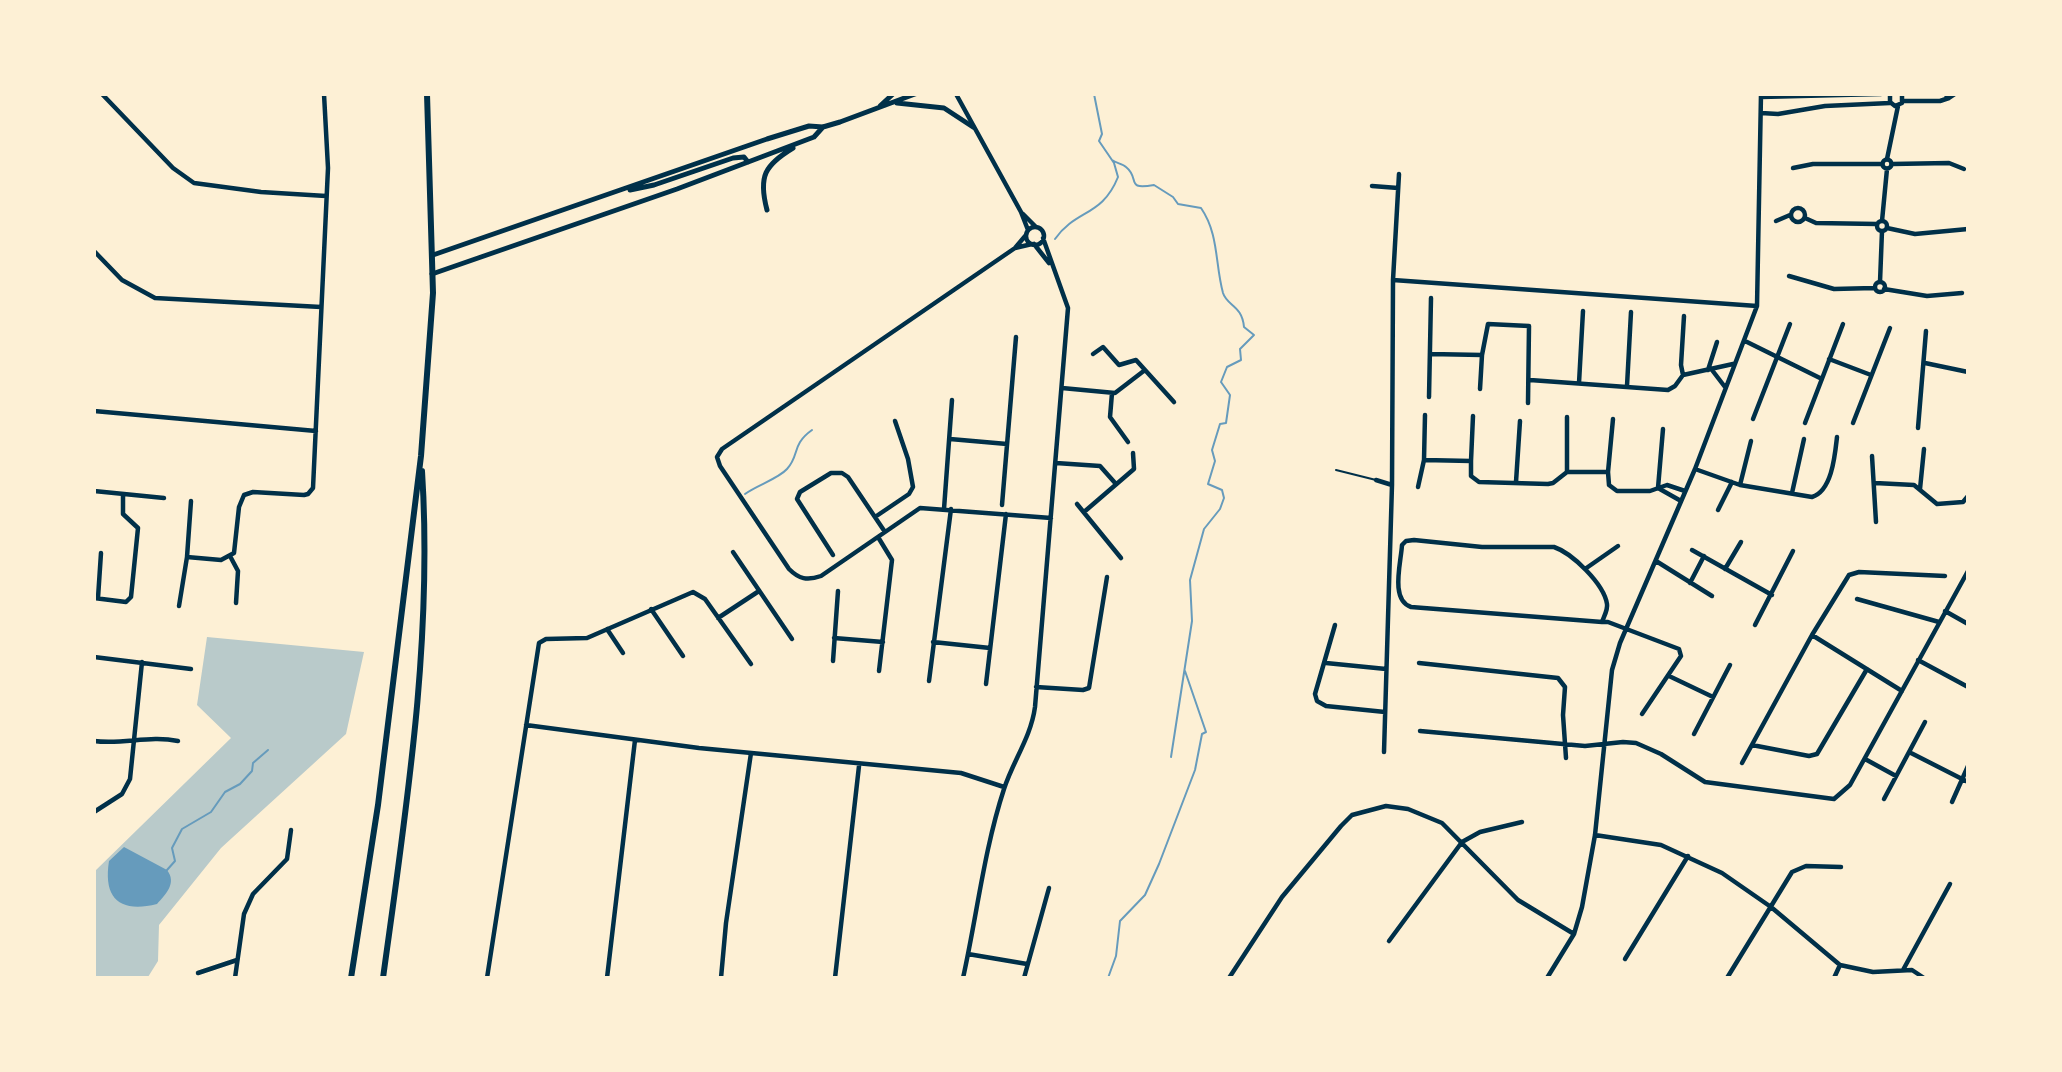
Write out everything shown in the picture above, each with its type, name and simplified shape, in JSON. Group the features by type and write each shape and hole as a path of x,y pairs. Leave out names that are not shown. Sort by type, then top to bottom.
{"main road":[{"path":"351,978 378,805 421,456 433,255 427,94"},
{"path":"383,978 413,761 427,547 421,456"}],"street":[{"path":"102,94 173,168 194,183 261,192 326,196"},
{"path":"188,557 221,560 231,556 235,548 239,507 244,495 253,492 308,494 314,478 328,132 324,94"},
{"path":"879,108 893,94"},
{"path":"433,255 767,139 809,126 823,127 915,94"},
{"path":"956,94 1021,212 1033,244 1053,268"},
{"path":"1547,978 1574,934 1595,835 1612,670 1627,628 1695,469 1733,364 1745,341 1757,306 1761,96 1881,94"},
{"path":"1890,94 1890,103"},
{"path":"1902,94 1903,101"},
{"path":"1793,168 1813,164 1882,164 1887,159 1898,106 1903,101 1940,101 1955,94"},
{"path":"893,102 944,108 973,127"},
{"path":"1761,113 1778,114 1825,106 1890,103 1898,106"},
{"path":"432,274 677,189 814,137 823,127"},
{"path":"767,210 763,189 766,169 779,156 805,140"},
{"path":"611,194 654,185 733,158 744,158 748,162"},
{"path":"1887,159 1892,164"},
{"path":"1884,289 1880,282 1884,229 1880,223 1887,169 1892,164 1949,163 1964,169"},
{"path":"1882,164 1887,169"},
{"path":"1384,752 1392,485 1393,280 1399,174"},
{"path":"1372,186 1398,188"},
{"path":"1776,221 1790,215 1795,208 1801,208 1805,212 1805,218 1801,222 1795,222 1790,215"},
{"path":"963,978 984,868 1004,787 1030,730 1036,687 1062,388 1068,308 1042,232 1021,212"},
{"path":"1805,218 1816,223 1880,223"},
{"path":"1880,223 1884,229 1915,234 1968,229"},
{"path":"1036,227 1027,232 1016,248 718,453 720,466 789,569 797,577 810,580 821,576 920,508 944,508 1051,518"},
{"path":"1016,248 1033,244 1043,238"},
{"path":"94,251 122,280 139,292 155,298 321,307"},
{"path":"1790,276 1834,289 1874,288 1879,292 1884,289 1927,296 1962,293"},
{"path":"1393,280 1757,306"},
{"path":"1874,288 1880,282"},
{"path":"1429,397 1431,298"},
{"path":"1579,383 1583,311"},
{"path":"1627,386 1631,312"},
{"path":"1683,375 1681,364 1684,316"},
{"path":"1480,388 1482,356 1488,324 1529,326 1528,403"},
{"path":"1753,419 1790,324"},
{"path":"1805,423 1843,324"},
{"path":"1853,423 1890,328"},
{"path":"1918,428 1926,331"},
{"path":"1002,505 1016,337"},
{"path":"1745,341 1822,379"},
{"path":"1710,370 1717,342"},
{"path":"1093,354 1105,347 1119,365 1134,359 1174,402"},
{"path":"1430,354 1482,356"},
{"path":"1829,359 1871,375"},
{"path":"1925,363 1968,372"},
{"path":"1530,380 1668,390 1675,386 1683,375 1733,364"},
{"path":"1062,388 1112,393 1120,391 1145,370"},
{"path":"1710,370 1725,387"},
{"path":"1112,393 1110,417 1128,442"},
{"path":"944,508 952,400"},
{"path":"94,411 316,432"},
{"path":"1418,487 1424,460 1425,415"},
{"path":"1473,416 1470,471 1473,480 1553,483 1567,472 1608,472"},
{"path":"1566,417 1567,472"},
{"path":"1613,419 1609,485 1617,491 1658,488 1667,485 1685,491"},
{"path":"875,517 909,494 913,487 908,459 895,421"},
{"path":"1516,483 1520,421"},
{"path":"1658,488 1663,429"},
{"path":"1695,469 1740,485 1812,497 1821,491 1831,470 1837,437"},
{"path":"950,439 1007,444"},
{"path":"1792,493 1804,439"},
{"path":"1740,485 1751,441"},
{"path":"1920,489 1924,449"},
{"path":"1084,512 1135,467 1133,453"},
{"path":"1872,456 1876,522"},
{"path":"1424,460 1471,461"},
{"path":"1056,463 1100,466 1116,484"},
{"path":"833,555 798,502 800,492 831,473 842,473 848,477 885,532"},
{"path":"1376,480 1392,485"},
{"path":"1718,510 1732,482"},
{"path":"1875,483 1907,483 1920,489 1937,504 1959,503 1968,496"},
{"path":"1658,488 1681,501"},
{"path":"94,491 164,498"},
{"path":"101,553 96,598 124,602 131,597 138,528 123,514 123,495"},
{"path":"179,606 188,557 191,501"},
{"path":"1077,504 1121,558"},
{"path":"929,681 951,509"},
{"path":"986,684 1006,514"},
{"path":"878,537 892,560 879,670"},
{"path":"1602,622 1607,603 1585,569 1565,550 1554,547 1482,547 1406,541 1402,545 1400,599 1411,607 1602,622 1627,628 1681,651 1669,676 1642,714"},
{"path":"1725,568 1741,542"},
{"path":"1585,569 1618,546"},
{"path":"1692,550 1772,595"},
{"path":"1755,625 1793,551"},
{"path":"734,552 792,639"},
{"path":"231,556 238,571 236,603"},
{"path":"1690,583 1704,556"},
{"path":"1656,561 1712,596"},
{"path":"1420,730 1585,746 1623,742 1649,747 1705,782 1826,799 1842,795 1968,571"},
{"path":"1742,763 1812,635 1849,575 1853,573 1945,576"},
{"path":"1036,687 1083,690 1089,688 1107,577"},
{"path":"718,618 759,591"},
{"path":"833,661 838,591"},
{"path":"487,978 539,643 546,639 587,638 693,592 705,598 751,664"},
{"path":"1857,599 1939,622"},
{"path":"651,609 683,656"},
{"path":"1946,611 1968,624"},
{"path":"1335,625 1326,663 1315,694 1317,701 1326,706 1385,712"},
{"path":"607,629 623,653"},
{"path":"1812,635 1902,692"},
{"path":"834,638 883,642"},
{"path":"933,642 990,648"},
{"path":"94,657 191,669"},
{"path":"1918,660 1968,687"},
{"path":"94,812 122,794 128,787 136,739 142,662"},
{"path":"1326,663 1386,669"},
{"path":"1419,663 1558,678 1565,687 1563,716 1567,743 1566,758"},
{"path":"1694,734 1730,665"},
{"path":"1752,745 1809,756 1816,754 1867,669"},
{"path":"1669,676 1713,698"},
{"path":"1884,799 1911,753 1925,722"},
{"path":"526,725 859,766 961,773 1004,787"},
{"path":"94,741 123,742 152,737 178,741"},
{"path":"608,978 635,740"},
{"path":"721,978 726,923 751,753"},
{"path":"1911,753 1965,780"},
{"path":"1864,759 1896,776"},
{"path":"835,978 859,766"},
{"path":"1952,802 1965,780 1968,766"},
{"path":"1229,978 1282,897 1341,826 1352,815 1386,806 1408,809 1430,816 1442,823 1518,900 1574,934"},
{"path":"1389,941 1462,842 1480,832 1522,822"},
{"path":"234,978 246,908 253,894 287,860 291,830"},
{"path":"1595,835 1661,845 1688,855 1722,873 1771,907 1840,965 1874,972 1912,970 1924,978"},
{"path":"1625,958 1688,855"},
{"path":"1727,978 1792,872 1799,867 1841,867"},
{"path":"1903,970 1950,884"},
{"path":"1024,978 1049,888"},
{"path":"968,954 1027,964"},
{"path":"198,973 237,960"},
{"path":"1834,978 1840,965"}],"lane":[{"path":"1336,470 1376,480"}],"shaded area":[{"path":"207,637 364,652 346,734 221,848 159,925 158,961 148,977 95,978 95,871 231,738 197,705"}],"water":[{"path":"124,847 167,870 170,875 171,884 157,904 133,906 124,904 112,894 108,874 109,861"}],"waterway":[{"path":"1055,239 1071,222 1097,206 1112,190 1118,177 1114,163 1099,141 1102,134 1094,94"},
{"path":"1112,160 1130,171 1136,185 1154,185 1173,197 1178,204 1201,208 1214,239 1223,293 1238,310 1244,327 1254,335 1240,349 1241,360 1227,367 1221,382 1230,395 1226,423 1220,424 1212,450 1215,461 1208,484 1222,490 1224,498 1220,509 1204,529 1190,580 1192,621 1171,757"},
{"path":"745,494 787,469 801,440 812,430"},
{"path":"1108,978 1116,956 1120,921 1145,895 1195,770 1202,734 1206,732 1185,671"},
{"path":"167,870 175,861 172,848 182,829 211,812 225,792 240,784 252,771 253,763 268,750"}]}
